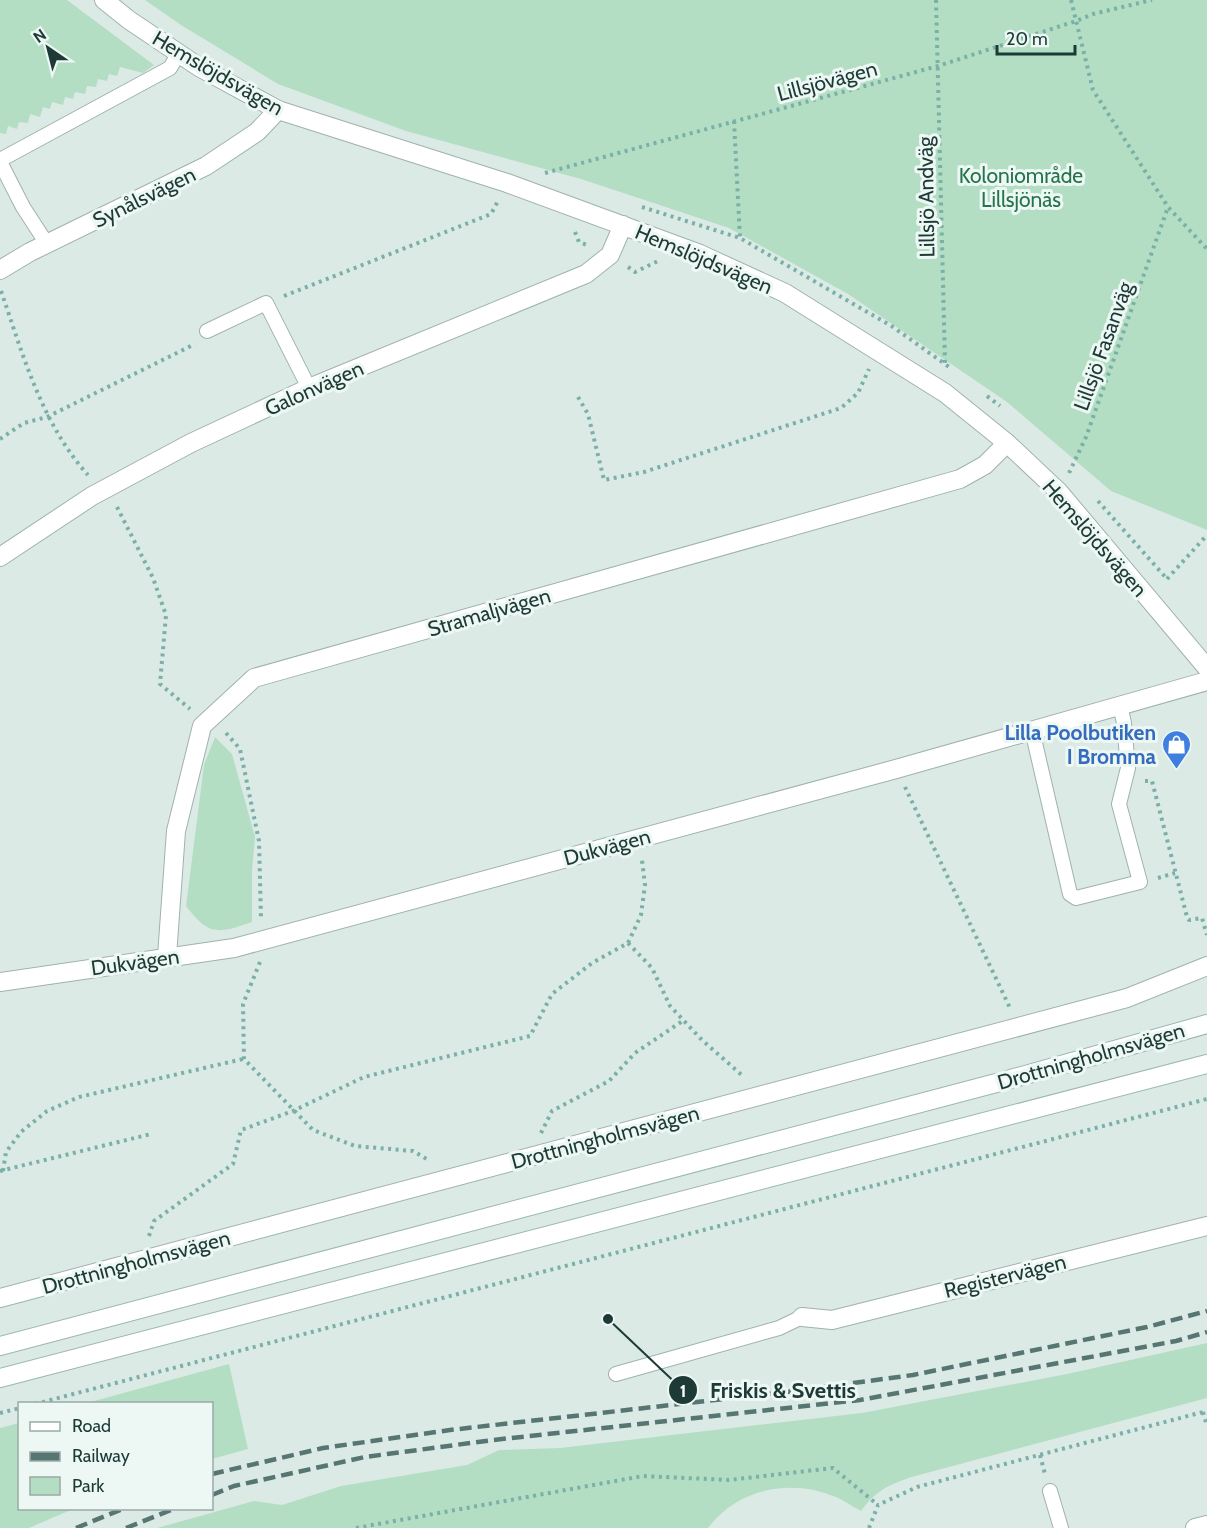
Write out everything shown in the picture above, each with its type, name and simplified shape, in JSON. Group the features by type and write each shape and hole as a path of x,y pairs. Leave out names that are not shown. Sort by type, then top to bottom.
{"street":[{"name":"Hemslöjdsvägen","path":"104,0 129,20 199,67 278,110 507,183 574,207 700,254 784,293 945,393 1007,443 1059,492 1207,668"},
{"name":"Synålsvägen","path":"0,270 206,166 257,132 278,110"},
{"name":"Galonvägen","path":"0,557 92,496 191,443 309,388 586,273 610,255 623,225"},
{"name":"Stramaljvägen","path":"167,956 176,831 202,726 254,678 960,479 985,465 1007,443"},
{"name":"Dukvägen","path":"0,982 234,948 896,769 1207,681"},
{"name":"Drottningholmsvägen","path":"0,1298 1127,998 1207,966"},
{"name":"Drottningholmsvägen","path":"0,1346 1000,1082 1207,1024"},
{"name":"Drottningholmsvägen","path":"0,1378 1207,1064"},
{"name":"Registervägen","path":"802,1317 832,1320 1207,1226"},
{"path":"1195,1528 1207,1525"}],"lane":[{"path":"48,244 23,207 0,161 170,68 179,53"},
{"path":"207,331 266,303 309,388"},
{"path":"1032,730 1070,894 1076,898 1140,882 1119,804 1128,768 1120,705"},
{"path":"616,1374 779,1328 802,1317"},
{"path":"1050,1491 1060,1528"}],"path":[{"name":"Lillsjö Andväg","path":"936,0 945,393"},
{"path":"1071,0 1093,90 1168,207 1207,249"},
{"name":"Lillsjövägen","path":"542,174 938,66 1093,14 1152,0"},
{"path":"734,121 740,238"},
{"path":"266,303 491,214 507,183"},
{"path":"637,205 740,238 893,327 953,370"},
{"path":"574,207 569,224 579,242 610,255 635,272 657,261 667,261"},
{"name":"Lillsjö Fasanväg","path":"1059,492 1086,437 1168,207"},
{"path":"0,440 24,423 48,417 196,343 207,331"},
{"path":"578,397 588,414 604,480 644,472 841,408 858,393 871,364"},
{"path":"979,389 1004,410"},
{"path":"1062,462 1077,478"},
{"path":"1091,493 1167,579"},
{"path":"1148,599 1207,535"},
{"path":"207,721 223,729 240,749 259,841 262,956 243,1004 244,1059 313,1130 355,1146 413,1151 456,1177"},
{"path":"1128,768 1137,778 1152,781 1187,917 1189,920 1202,918 1207,935"},
{"path":"896,769 1019,1027"},
{"path":"140,1261 154,1221 233,1164 241,1130 293,1111 364,1077 530,1036 552,994 592,963 628,943 641,915 645,885 639,838"},
{"path":"628,943 652,968 670,1006 702,1040 764,1095"},
{"path":"529,1157 552,1111 609,1081 635,1053 684,1020"},
{"path":"151,1134 1,1171 6,1152 21,1132 47,1111 79,1097 244,1059"},
{"path":"43,1402 1207,1099"},
{"path":"0,1413 18,1408"},
{"path":"869,1528 878,1505 917,1487 1205,1411 1207,1426"},
{"path":"357,1528 643,1476 729,1480 833,1468 878,1505"}],"green space":[{"path":"0,0 67,0 154,65 143,73 120,67 117,76 109,74 107,81 98,79 96,87 87,86 85,94 75,92 73,99 65,97 63,105 52,102 50,109 43,107 40,117 30,114 28,123 19,122 17,129 8,126 6,134 0,133"},
{"name":"Koloniområde Lillsjönäs","path":"145,0 1207,0 1207,530 1111,491 1007,402 848,294 729,228 581,179 406,131 278,84 181,25"},
{"path":"215,737 232,754 255,837 252,922 222,930 215,930 201,923 186,906 204,765"},
{"path":"1207,1343 1207,1398 908,1478 882,1490 861,1511 836,1497 819,1491 784,1488 766,1490 734,1504 720,1514 708,1528 157,1528 254,1501 282,1505 341,1486 467,1465 499,1450 560,1448 862,1413 1067,1374"},
{"path":"229,1364 248,1449 213,1459 213,1402 91,1402"},
{"path":"18,1423 18,1510 71,1510 29,1528 0,1528 0,1428"}],"railway":[{"path":"213,1474 323,1448 450,1430 786,1392 913,1375 1147,1327 1207,1311"},
{"path":"213,1495 234,1486 365,1457 493,1440 860,1400 1176,1341 1207,1332"},
{"path":"76,1528 120,1510"},
{"path":"126,1528 171,1510"}],"place":[{"name":"Lilla Poolbutiken I Bromma","path":"1177,770"},
{"name":"Friskis & Svettis","path":"608,1319"}]}
